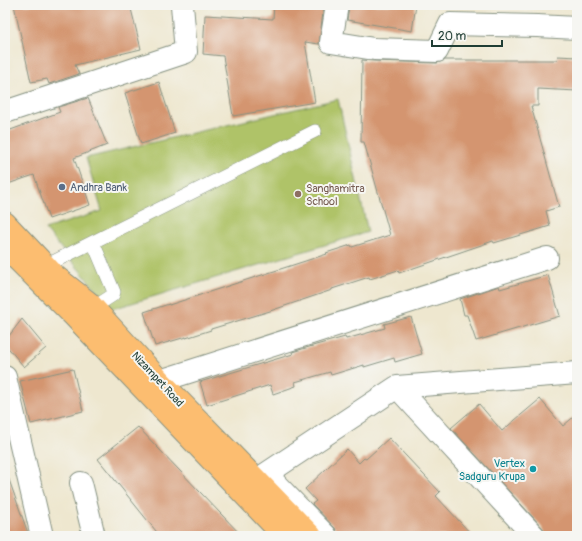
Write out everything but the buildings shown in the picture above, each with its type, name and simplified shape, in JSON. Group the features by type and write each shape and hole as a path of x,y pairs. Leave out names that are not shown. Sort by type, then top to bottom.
{"main road":[{"name":"Nizampet Road","path":"5,223 56,277 93,308 160,381 311,536"},
{"name":"Nizampet Road","path":"5,247 73,315 284,536"}],"street":[{"path":"5,112 186,52 182,5"},
{"path":"337,5 331,42 374,49 437,51 450,24 577,28"},
{"path":"160,381 547,258"},
{"path":"326,536 266,474 397,386 577,373"},
{"path":"6,385 42,536"},
{"path":"397,386 534,536"},
{"path":"81,483 94,536"}],"lane":[{"path":"45,266 316,131"},
{"path":"93,242 114,292 113,295 93,308"}],"green space":[{"name":"Sanghamitra School","path":"338,99 368,232 112,309 45,229 102,211 86,158"}],"place":[{"name":"Andhra Bank","path":"62,187"},
{"name":"Sanghamitra School","path":"298,194"},
{"name":"Vertex Sadguru Krupa","path":"533,469"}]}
